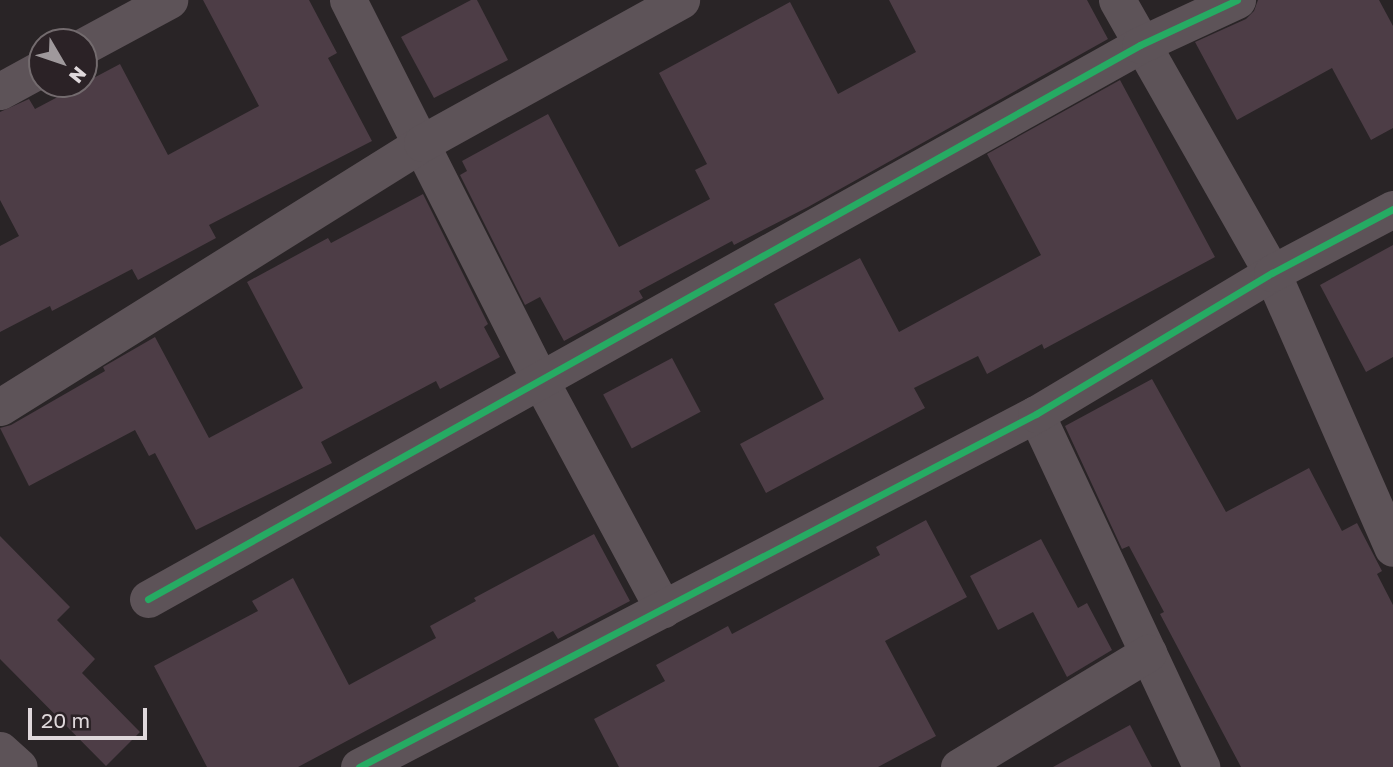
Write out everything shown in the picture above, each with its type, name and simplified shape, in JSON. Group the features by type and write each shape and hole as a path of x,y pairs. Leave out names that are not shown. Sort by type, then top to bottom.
{"street":[{"path":"98,38 169,0"},
{"path":"348,0 541,382 663,609"},
{"path":"0,407 422,143 681,0"},
{"path":"1117,0 1140,45 1272,273 1392,542"},
{"path":"148,599 541,382 1140,45 1237,0"},
{"path":"0,91 28,76"},
{"path":"359,767 1036,414 1272,273 1393,209"},
{"path":"1036,414 1201,767"},
{"path":"960,767 1148,653"},
{"path":"0,750 19,767"}],"building":[{"path":"203,0 309,0 337,53 328,58 372,141 209,225 216,238 138,280 132,269 52,311 50,306 0,332 0,246 19,236 0,200 0,112 29,99 35,109 56,98 98,98 98,76 120,64 168,155 259,106"},
{"path":"471,0 477,0 508,60 434,98 401,37"},
{"path":"889,0 1087,0 1108,39 808,207 734,245 732,241 639,291 643,298 564,341 540,297 525,305 460,175 467,171 462,161 548,114 619,247 710,199 695,170 707,164 659,73 790,2 838,94 916,52"},
{"path":"1258,0 1379,0 1393,26 1393,128 1371,140 1332,68 1237,120 1195,42 1246,19 1254,11"},
{"path":"1120,80 1215,257 1044,349 1042,344 987,374 978,356 914,388 925,408 766,493 740,444 824,399 774,304 860,258 899,332 1041,255 987,154"},
{"path":"423,194 488,324 484,327 500,357 440,389 436,381 321,442 332,463 196,530 155,453 149,456 135,430 29,486 0,428 11,425 105,371 103,367 155,337 209,438 303,388 247,282 328,238 331,243"},
{"path":"1393,245 1393,357 1366,372 1320,285"},
{"path":"672,358 701,412 632,448 603,395"},
{"path":"1152,379 1226,512 1309,468 1342,531 1357,523 1382,571 1377,574 1393,605 1393,767 1241,767 1160,614 1164,612 1129,546 1122,549 1065,426"},
{"path":"926,520 967,597 885,641 936,736 878,767 619,767 594,719 665,681 656,665 728,626 732,634 880,555 876,547"},
{"path":"594,534 630,601 558,639 553,631 298,767 207,767 154,666 258,611 252,601 293,578 349,685 436,638 430,626 476,601 474,598"},
{"path":"0,536 70,607 57,620 95,659 82,673 140,732 106,766 0,659"},
{"path":"1041,539 1078,608 1087,603 1112,650 1067,677 1033,612 998,630 970,576"},
{"path":"1130,725 1152,767 1053,767"}],"cycle path":[{"path":"148,599 1140,45 1237,0"},
{"path":"359,767 1036,414 1272,273 1393,209"}]}
